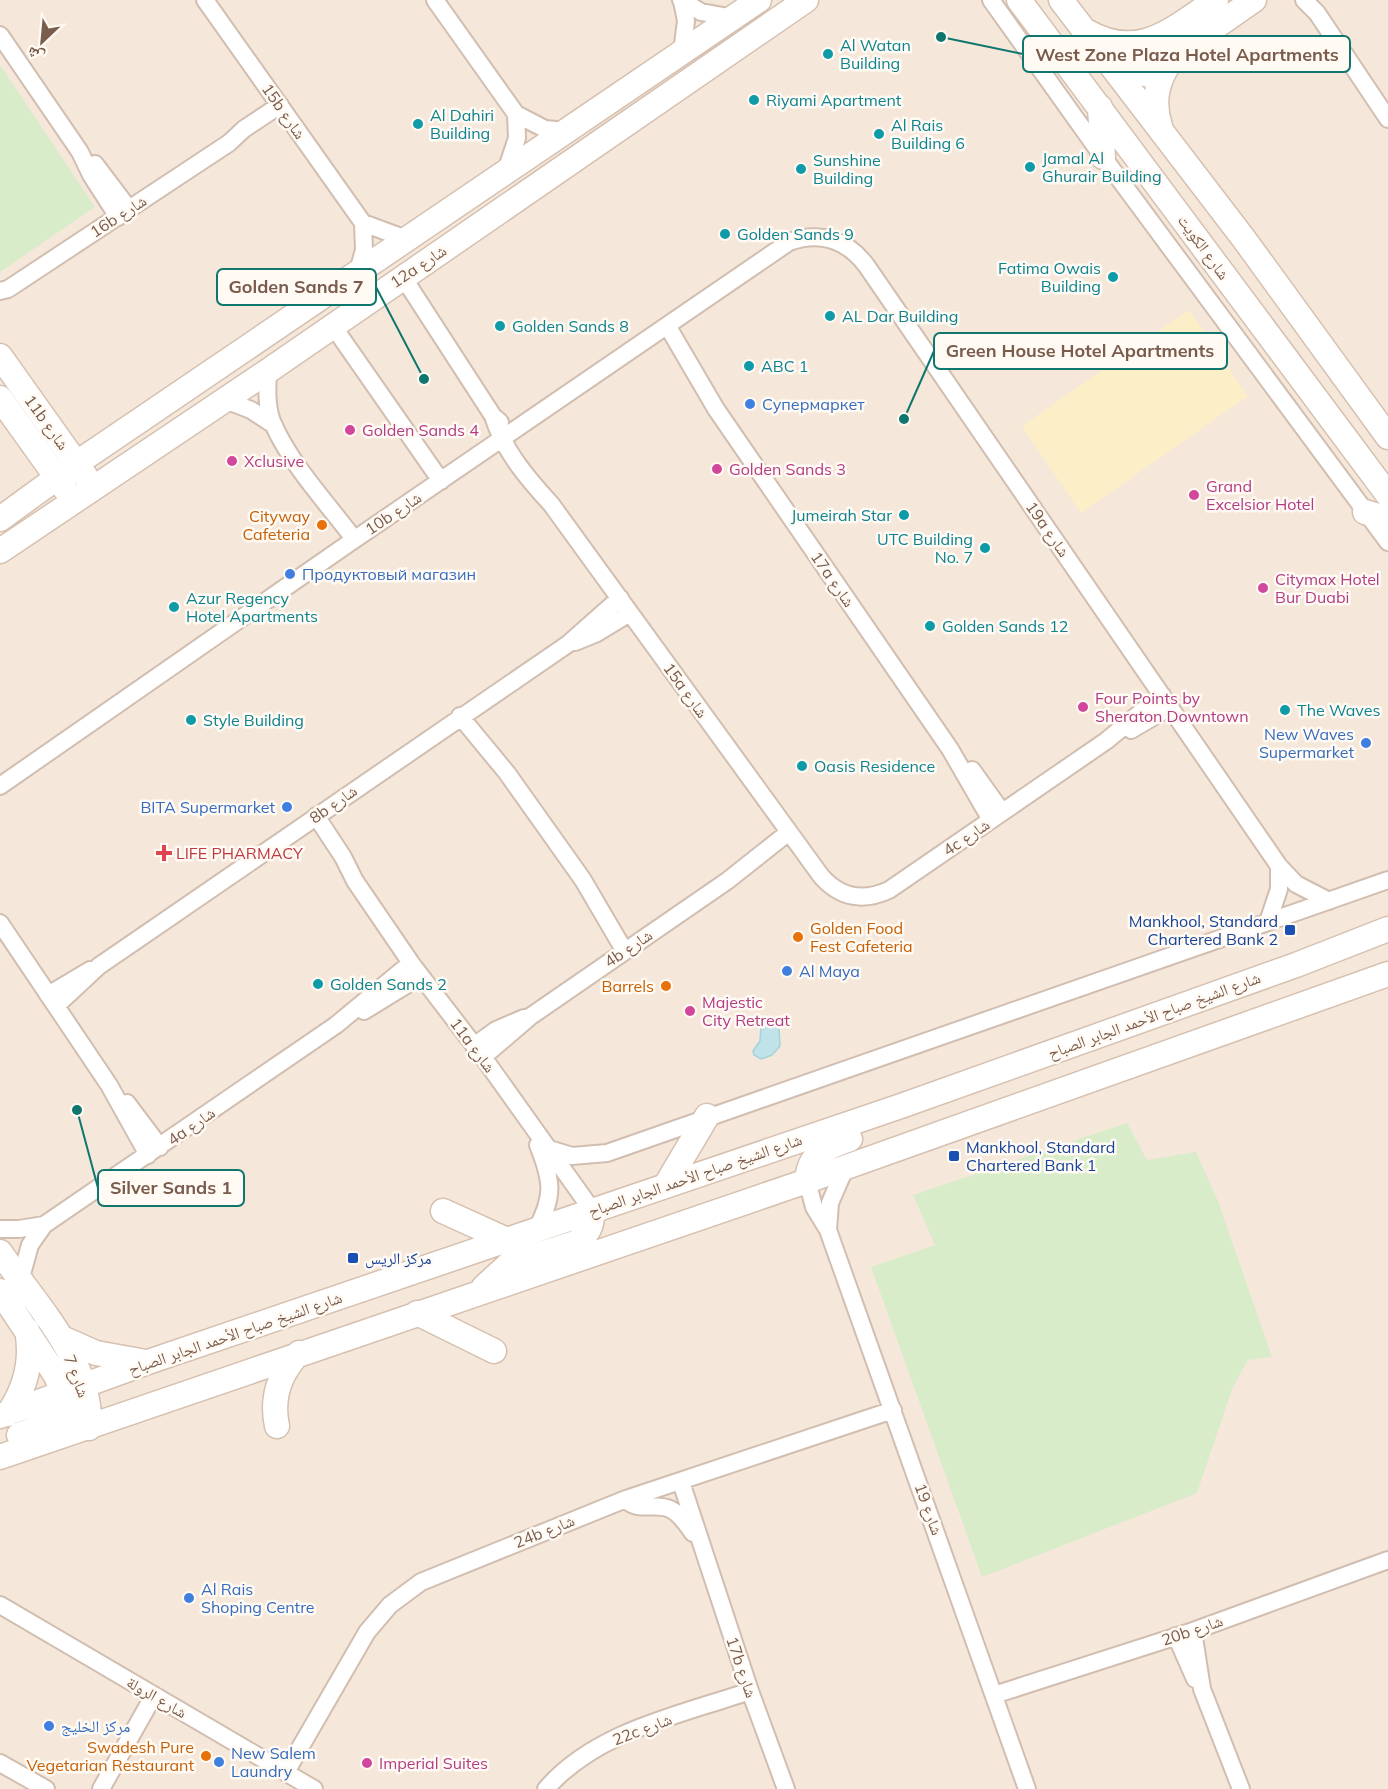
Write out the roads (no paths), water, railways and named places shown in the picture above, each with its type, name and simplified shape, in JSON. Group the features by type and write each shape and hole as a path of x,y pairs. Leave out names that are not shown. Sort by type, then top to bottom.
{"main road":[{"name":"12a شارع","path":"0,519 57,477 409,240 506,171 759,0"},
{"name":"12a شارع","path":"0,551 268,371 806,0"},
{"name":"شارع الكويت","path":"1019,0 1388,495"},
{"path":"1061,0 1161,128 1388,437"},
{"path":"1083,29 1098,38 1115,43 1144,42 1166,34 1216,0"},
{"path":"1144,42 1132,58 1136,71 1149,75 1254,0"},
{"path":"1161,128 1155,101 1157,88 1169,62"},
{"path":"1100,107 1103,157"},
{"path":"1116,128 1142,142 1218,239 1231,243 1244,239"},
{"name":"11b شارع","path":"0,356 77,464 84,495"},
{"name":"11b شارع","path":"0,398 57,477 84,495"},
{"path":"57,436 78,444 105,445"},
{"path":"22,502 33,470 30,439"},
{"name":"شارع الشيخ صباح الأحمد الجابر الصباح","path":"4,1415 73,1396 148,1362 901,1106 1296,965 1388,929"},
{"path":"0,1457 807,1181 1388,974"},
{"path":"807,1181 809,1167 815,1155 878,1128 901,1106"},
{"path":"666,1185 707,1116"},
{"path":"481,1292 493,1276 509,1264 575,1243 583,1238 592,1220 592,1210"},
{"path":"443,1211 507,1240"},
{"name":"شارع 7","path":"0,1252 26,1328 55,1374 73,1396 89,1407 88,1428"},
{"name":"شارع 7","path":"10,1286 62,1338 73,1396"},
{"path":"417,1313 494,1351"},
{"path":"4,1415 26,1378 29,1353 26,1328"},
{"path":"62,1338 96,1353 148,1362"},
{"path":"277,1426 274,1403 277,1389 289,1364 299,1353"},
{"path":"0,1442 53,1422 73,1396"}],"street":[{"name":"15b شارع","path":"205,0 363,223"},
{"path":"435,0 516,114 534,126 567,130"},
{"path":"682,0 712,16 734,18"},
{"path":"682,0 686,32 682,52"},
{"path":"991,0 1103,157 1377,515 1388,542"},
{"path":"1304,0 1316,6 1388,119"},
{"path":"0,35 80,152 91,175 123,213"},
{"name":"16b شارع","path":"3,294 229,143 284,110"},
{"path":"506,171 517,138 516,114"},
{"path":"357,275 364,250 363,223 409,240"},
{"name":"19a شارع","path":"789,242 812,236 824,237 844,244 860,257 1279,866 1301,887 1329,901"},
{"name":"10b شارع","path":"0,786 350,542 789,242"},
{"name":"15a شارع","path":"402,277 494,416 522,471 551,504 821,876"},
{"path":"333,326 441,481"},
{"name":"17a شارع","path":"663,330 702,395 716,409 950,749 965,761 997,816"},
{"path":"268,371 268,398 274,425 350,542"},
{"path":"225,400 251,410 274,425"},
{"name":"8b شارع","path":"52,1000 73,977 99,966 568,644 620,598"},
{"name":"8b شارع","path":"568,644 597,633 630,613"},
{"name":"4c شارع","path":"821,876 837,891 847,895 858,898 879,895 1166,701"},
{"path":"466,712 583,880 597,894 629,947"},
{"name":"11a شارع","path":"311,820 343,857 355,881 416,970 478,1051 592,1210"},
{"name":"4b شارع","path":"478,1051 727,881 748,872 793,837"},
{"path":"1268,922 1280,889 1279,866"},
{"path":"549,1149 572,1156 595,1156 1388,880"},
{"path":"0,923 109,1085 130,1106 154,1151"},
{"name":"4a شارع","path":"0,1229 44,1225 336,1025 369,1009 416,970"},
{"name":"11a شارع","path":"529,1121 549,1171 551,1186 549,1202 536,1230"},
{"name":"شارع 19","path":"828,1230 830,1203 836,1184 846,1166"},
{"name":"شارع 19","path":"807,1181 814,1207 828,1230 1027,1789"},
{"name":"4a شارع","path":"10,1286 44,1225"},
{"name":"24b شارع","path":"286,1772 367,1632 390,1605 405,1593 438,1574 626,1499 893,1410"},
{"name":"17b شارع","path":"681,1482 750,1691 786,1789"},
{"name":"17b شارع","path":"626,1499 635,1506 659,1506 672,1509 682,1518 700,1544"},
{"name":"20b شارع","path":"994,1695 1176,1636 1388,1560"},
{"name":"شارع الرولة","path":"0,1605 314,1789"},
{"path":"1193,1630 1202,1689"},
{"path":"1176,1636 1202,1689 1240,1789"},
{"name":"22c شارع","path":"546,1789 568,1767 604,1743 750,1691"},
{"path":"101,1789 154,1695"},
{"path":"0,1763 46,1789"}],"water":[{"path":"766,1022 774,1023 779,1029 780,1046 772,1055 761,1059 754,1055 753,1051 760,1041 761,1026"}],"place":[{"name":"West Zone Plaza Hotel Apartments","path":"941,37"},
{"name":"Al Watan Building","path":"828,54"},
{"name":"Riyami Apartment","path":"754,100"},
{"name":"Al Dahiri Building","path":"418,124"},
{"name":"Al Rais Building 6","path":"879,134"},
{"name":"Jamal Al Ghurair Building","path":"1030,167"},
{"name":"Sunshine Building","path":"801,169"},
{"name":"Golden Sands 9","path":"725,234"},
{"name":"Fatima Owais Building","path":"1113,277"},
{"name":"AL Dar Building","path":"830,316"},
{"name":"Golden Sands 8","path":"500,326"},
{"name":"ABC 1","path":"749,366"},
{"name":"Golden Sands 7","path":"424,379"},
{"name":"Супермаркет","path":"750,404"},
{"name":"Green House Hotel Apartments","path":"904,419"},
{"name":"Golden Sands 4","path":"350,430"},
{"name":"Xclusive","path":"232,461"},
{"name":"Golden Sands 3","path":"717,469"},
{"name":"Grand Excelsior Hotel","path":"1194,495"},
{"name":"Jumeirah Star","path":"904,515"},
{"name":"Cityway Cafeteria","path":"322,525"},
{"name":"UTC Building No. 7","path":"985,548"},
{"name":"Продуктовый магазин","path":"290,574"},
{"name":"Citymax Hotel Bur Duabi","path":"1263,588"},
{"name":"Azur Regency Hotel Apartments","path":"174,607"},
{"name":"Golden Sands 12","path":"930,626"},
{"name":"Four Points by Sheraton Downtown","path":"1083,707"},
{"name":"The Waves","path":"1285,710"},
{"name":"Style Building","path":"191,720"},
{"name":"New Waves Supermarket","path":"1366,743"},
{"name":"Oasis Residence","path":"802,766"},
{"name":"BITA Supermarket","path":"287,807"},
{"name":"LIFE PHARMACY","path":"164,853"},
{"name":"Mankhool, Standard Chartered Bank 2","path":"1290,930"},
{"name":"Golden Food Fest Cafeteria","path":"798,937"},
{"name":"Al Maya","path":"787,971"},
{"name":"Golden Sands 2","path":"318,984"},
{"name":"Barrels","path":"666,986"},
{"name":"Majestic City Retreat","path":"690,1011"},
{"name":"Silver Sands 1","path":"77,1110"},
{"name":"Mankhool, Standard Chartered Bank 1","path":"954,1156"},
{"name":"مركز الريس","path":"353,1258"},
{"name":"Al Rais Shoping Centre","path":"189,1598"},
{"name":"مركز الخليج","path":"49,1726"},
{"name":"Swadesh Pure Vegetarian Restaurant","path":"206,1756"},
{"name":"New Salem Laundry","path":"219,1762"},
{"name":"Imperial Suites","path":"367,1763"}]}
